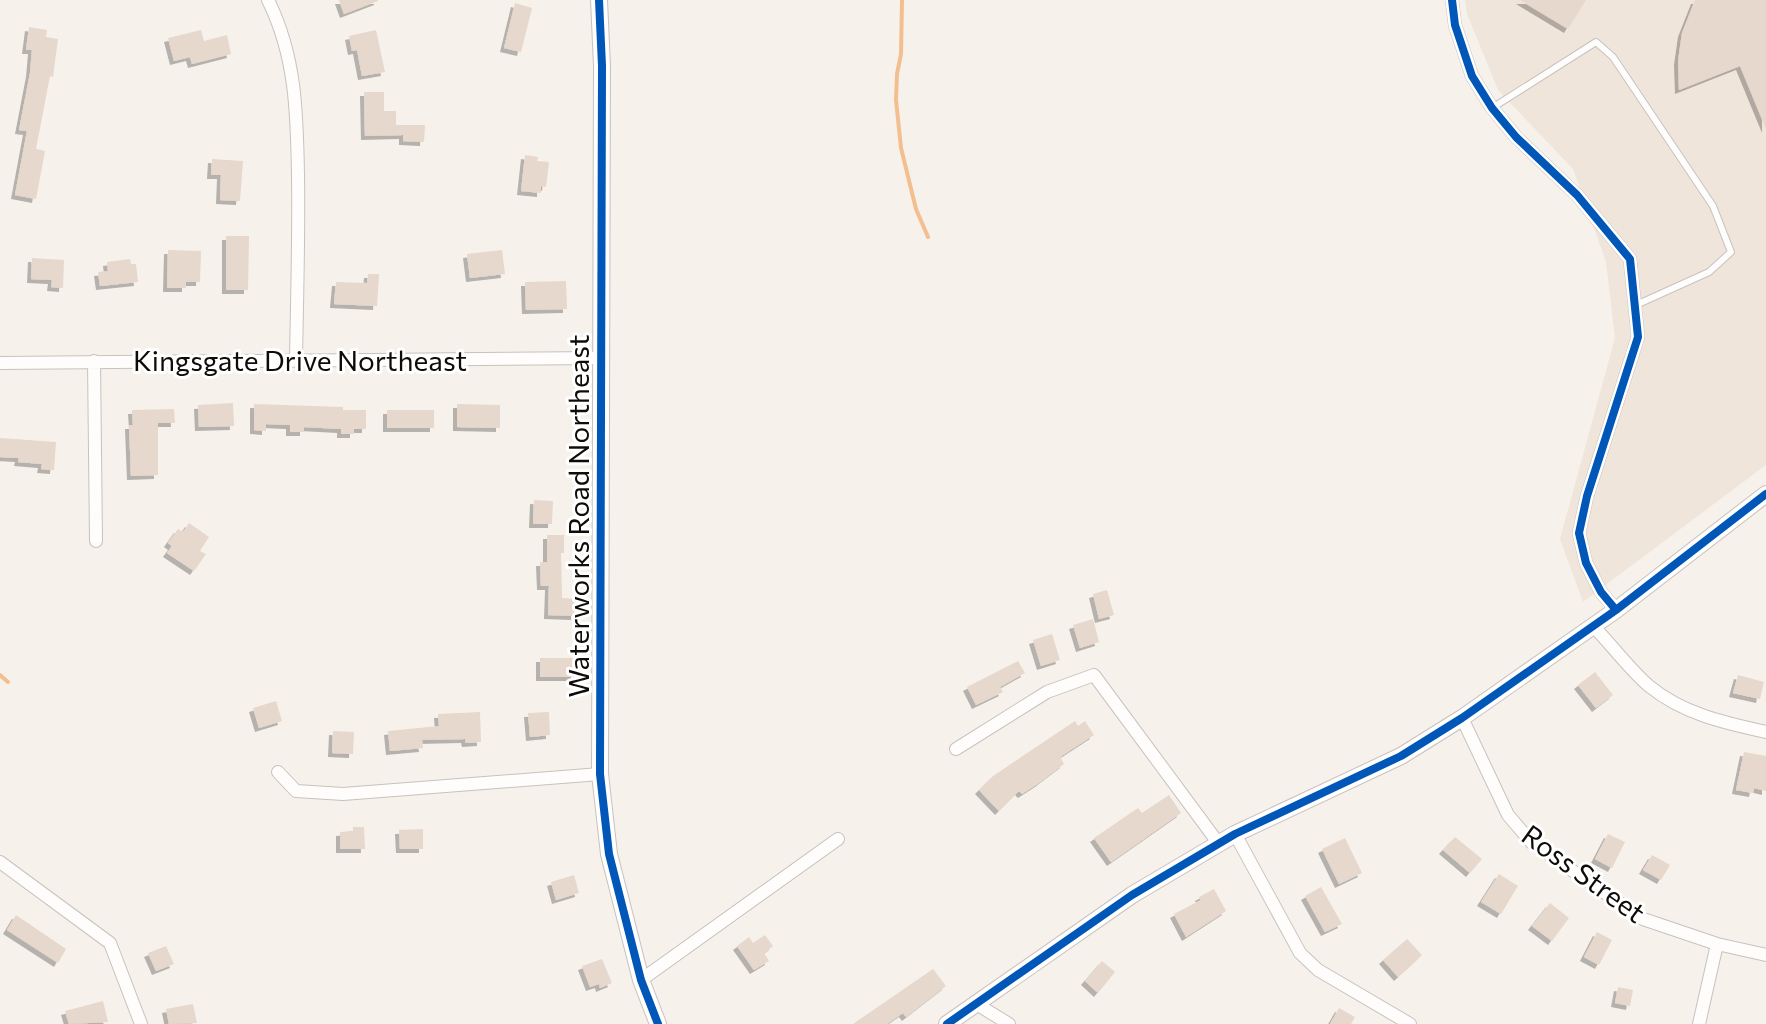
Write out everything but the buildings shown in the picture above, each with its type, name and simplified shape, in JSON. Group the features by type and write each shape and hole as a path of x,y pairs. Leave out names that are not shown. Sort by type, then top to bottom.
{"street":[{"path":"268,0 288,50 297,125 299,220 296,360"},
{"name":"Waterworks Road Northeast","path":"599,0 602,66 600,774 609,854 641,980 658,1024"},
{"path":"1452,0 1455,25 1472,76 1492,108 1516,137 1577,195 1630,259 1638,337 1587,496 1579,533 1586,563 1601,592 1616,610"},
{"name":"Kingsgate Drive Northeast","path":"0,363 599,358"},
{"path":"94,361 96,541"},
{"path":"947,1024 1132,895 1235,834 1401,756 1462,718 1616,610 1766,494"},
{"path":"1593,626 1649,686 1675,703 1714,721 1766,732"},
{"path":"956,749 1047,692 1094,675 1219,844"},
{"name":"Ross Street","path":"1462,718 1508,815 1532,843 1643,919 1717,944 1766,955"},
{"path":"278,772 296,791 343,794 600,774"},
{"path":"1235,834 1300,953 1318,970 1410,1024"},
{"path":"641,980 838,839"},
{"path":"0,862 110,943 141,1024"},
{"path":"1699,1024 1717,944"},
{"path":"975,1003 1009,1024"}],"lane":[{"path":"1492,108 1596,42 1613,57 1713,206 1731,252 1709,272 1635,306"}],"shaded area":[{"path":"1465,0 1766,0 1766,465 1583,602 1560,539 1615,338 1606,262 1573,169 1498,90 1467,14"}],"waterway":[{"path":"902,0 896,100 901,148 916,209 928,237"},
{"path":"0,675 8,682"}],"cycle path":[{"path":"599,0 602,66 600,774 609,854 641,980 658,1024"},
{"path":"1452,0 1455,25 1472,76 1492,108 1516,137 1577,195 1630,259 1638,337 1587,496 1579,533 1586,563 1601,592 1616,610"},
{"path":"947,1024 1132,895 1235,834 1401,756 1462,718 1616,610 1766,494"}]}
